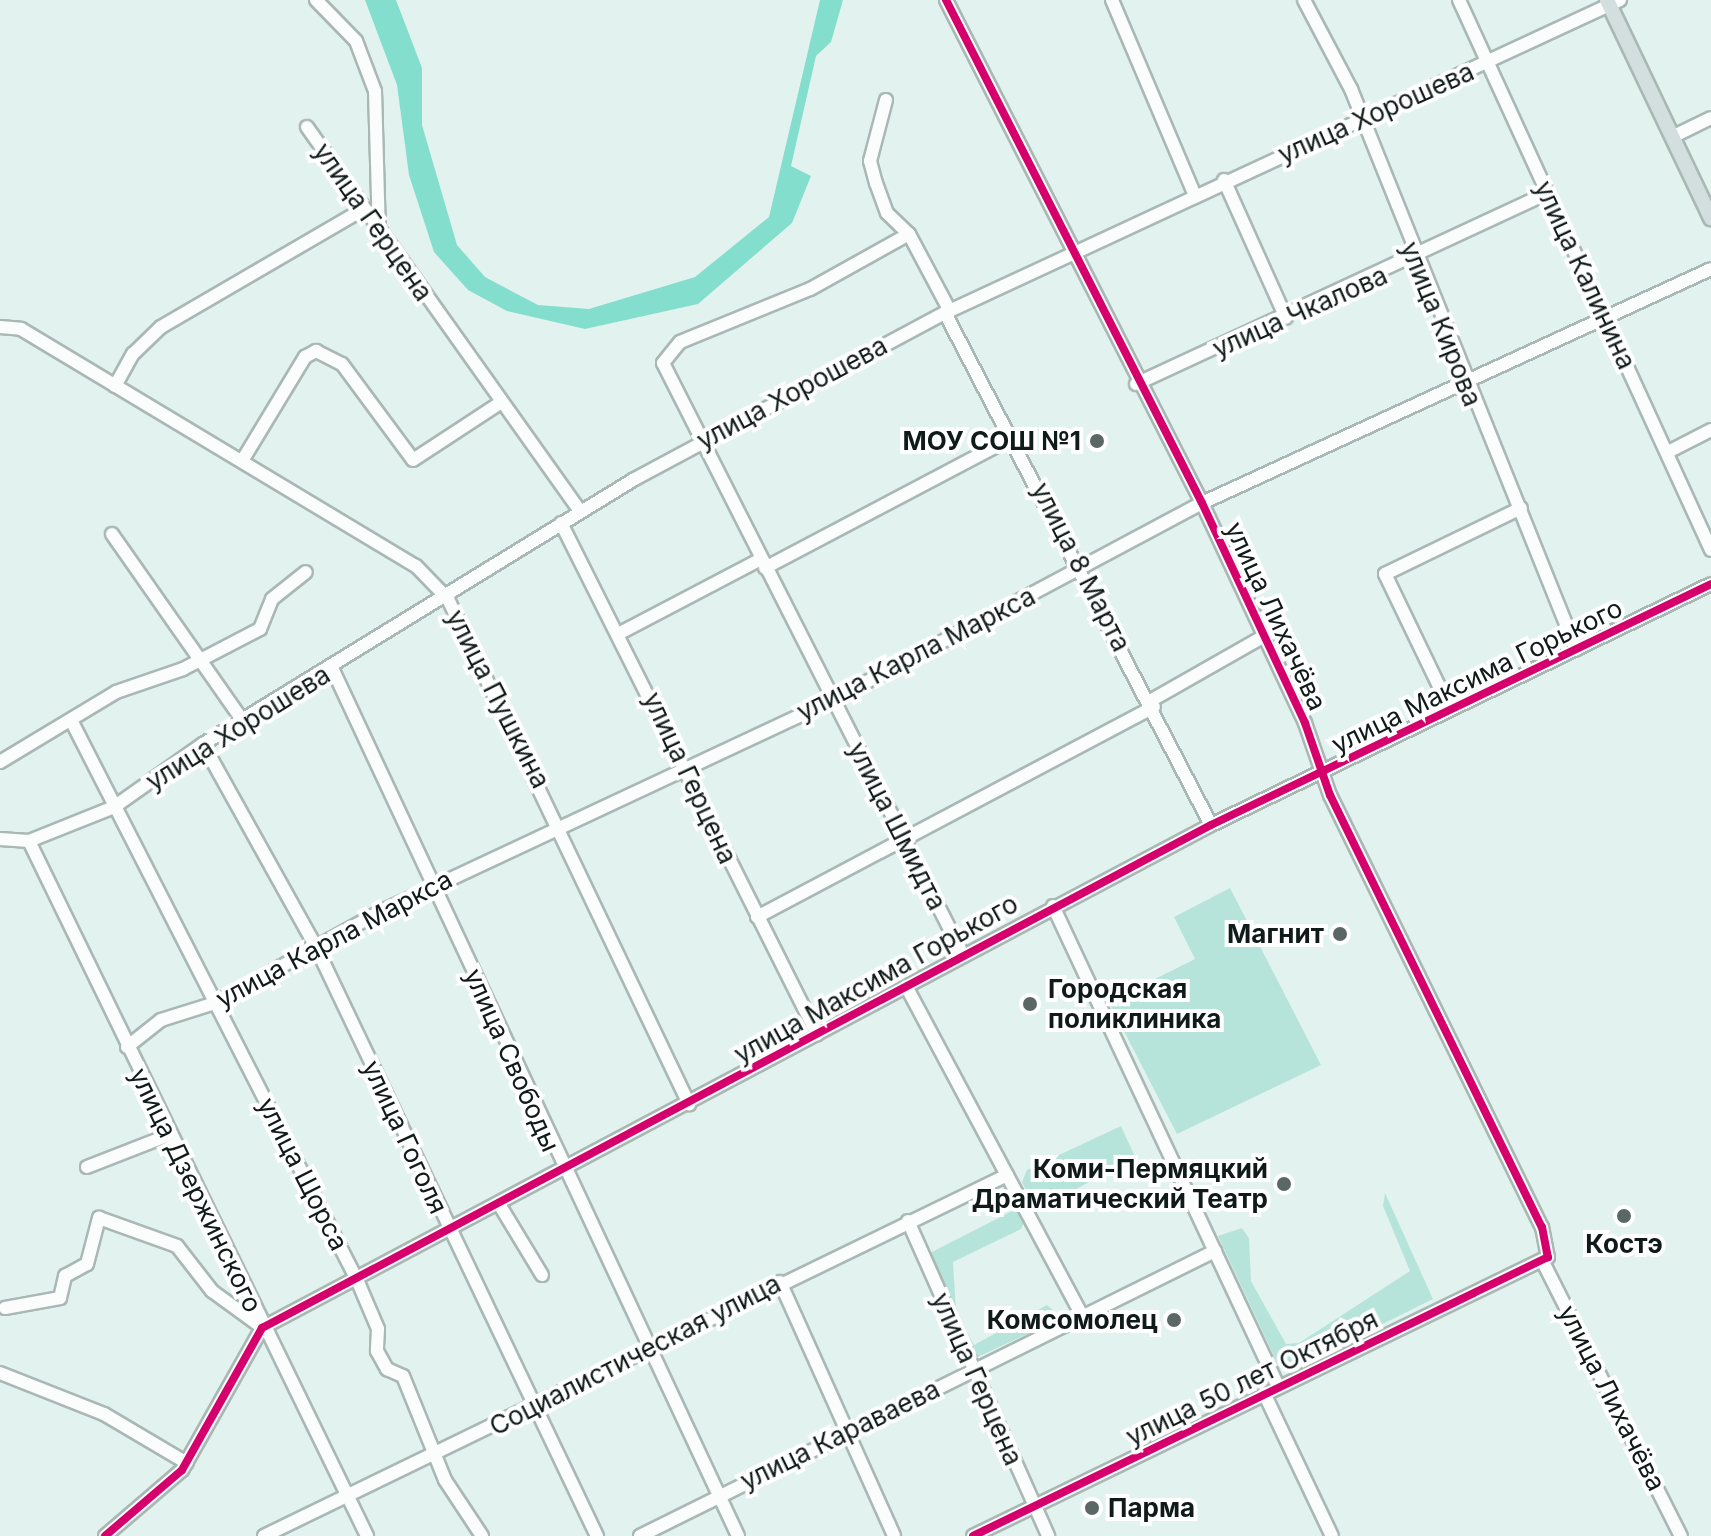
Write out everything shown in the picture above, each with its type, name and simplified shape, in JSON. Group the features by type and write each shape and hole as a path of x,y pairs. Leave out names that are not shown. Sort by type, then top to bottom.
{"main road":[{"path":"1612,2 1711,218"}],"street":[{"path":"316,0 356,41 375,91 379,232"},
{"name":"улица Лихачёва","path":"946,0 1136,384 1202,503 1261,638 1326,772 1337,809 1542,1227 1545,1259 1681,1536"},
{"path":"1112,0 1194,193"},
{"name":"улица Кирова","path":"1304,0 1361,119 1415,261 1521,508 1576,649"},
{"name":"улица Калинина","path":"1459,0 1711,550"},
{"name":"улица Хорошева","path":"1,841 29,841 114,807 203,744 448,599 580,511 702,440 947,312 1194,193 1489,64 1612,2"},
{"name":"улица 8 Марта","path":"886,100 870,161 887,213 909,234 1152,704 1211,825"},
{"path":"1672,137 1711,118"},
{"name":"улица Герцена","path":"307,127 500,403 580,511"},
{"path":"1224,180 1286,318"},
{"name":"улица Чкалова","path":"1136,384 1415,261 1547,193"},
{"path":"115,386 161,327 364,209"},
{"name":"улица Шмидта","path":"909,234 810,289 668,352 663,363 831,701 906,838 963,955"},
{"name":"улица Карла Маркса","path":"127,1047 161,1020 215,1003 433,886 831,701 1202,503 1467,387 1606,323 1711,269"},
{"name":"улица Пушкина","path":"0,327 21,329 416,566 448,599 561,824 689,1104"},
{"path":"242,461 305,357 316,351 342,364 413,460 500,403"},
{"path":"1668,452 1711,430"},
{"path":"622,632 1013,437"},
{"path":"1450,709 1385,574 1521,508"},
{"name":"улица Герцена","path":"561,523 622,632 685,770 817,1034"},
{"path":"112,534 203,660 242,720"},
{"path":"0,762 73,724 116,692 203,660 260,629 272,599 306,572"},
{"name":"улица Максима Горького","path":"262,1328 358,1282 1053,906 1211,825 1711,584"},
{"path":"757,917 1152,704 1261,638"},
{"name":"улица Свободы","path":"332,668 563,1170 653,1344 738,1536"},
{"name":"улица Щорса","path":"73,724 358,1282 378,1329 377,1351 387,1369 403,1376 439,1453 445,1480 482,1536"},
{"name":"улица Гоголя","path":"203,744 316,947 597,1536"},
{"name":"улица Дзержинского","path":"29,841 262,1328 367,1536"},
{"path":"1053,906 1278,1386"},
{"path":"906,986 1082,1316"},
{"path":"87,1167 169,1135"},
{"name":"Социалистическая улица","path":"264,1536 535,1409 653,1344 1007,1175"},
{"path":"499,1204 542,1275"},
{"path":"5,1308 60,1298 65,1276 87,1264 99,1218 177,1246 212,1291 262,1328 187,1463 105,1536"},
{"name":"улица Герцена","path":"908,1221 972,1371 1048,1536"},
{"name":"улица Караваева","path":"640,1536 719,1493 848,1433 1215,1251"},
{"name":"улица 50 лет Октября","path":"973,1536 1545,1259"},
{"path":"780,1282 894,1536"},
{"path":"0,1373 104,1414 187,1463"},
{"path":"1264,1393 1332,1536"}],"shaded area":[{"path":"365,0 396,0 422,68 422,125 457,245 485,277 538,305 589,309 695,277 769,217 820,0 843,0 831,42 816,56 791,166 811,176 792,223 698,304 585,329 507,311 468,290 434,252 409,175 397,85"},
{"path":"1230,888 1321,1065 1177,1134 1109,1002 1195,959 1174,917"},
{"path":"1121,1126 1135,1157 1036,1211 1022,1182 1027,1170"},
{"path":"1385,1193 1433,1299 1288,1371 1280,1369 1218,1236 1242,1228 1249,1238 1251,1281 1286,1344 1299,1343 1410,1271 1383,1206"},
{"path":"1016,1209 1025,1220 1021,1229 953,1262 956,1312 974,1345 1047,1305 1062,1318 969,1361 928,1254"}],"cycle path":[{"path":"946,0 1202,503 1305,723 1330,795 1542,1227 1548,1257 973,1536"},
{"path":"105,1536 182,1470 262,1328 1211,825 1711,584"}],"place":[{"name":"МОУ СОШ №1","path":"1097,441"},
{"name":"Магнит","path":"1340,934"},
{"name":"Городская поликлиника","path":"1030,1004"},
{"name":"Коми-Пермяцкий Драматический Театр","path":"1284,1184"},
{"name":"Костэ","path":"1624,1216"},
{"name":"Комсомолец","path":"1174,1320"},
{"name":"Парма","path":"1092,1508"}]}
